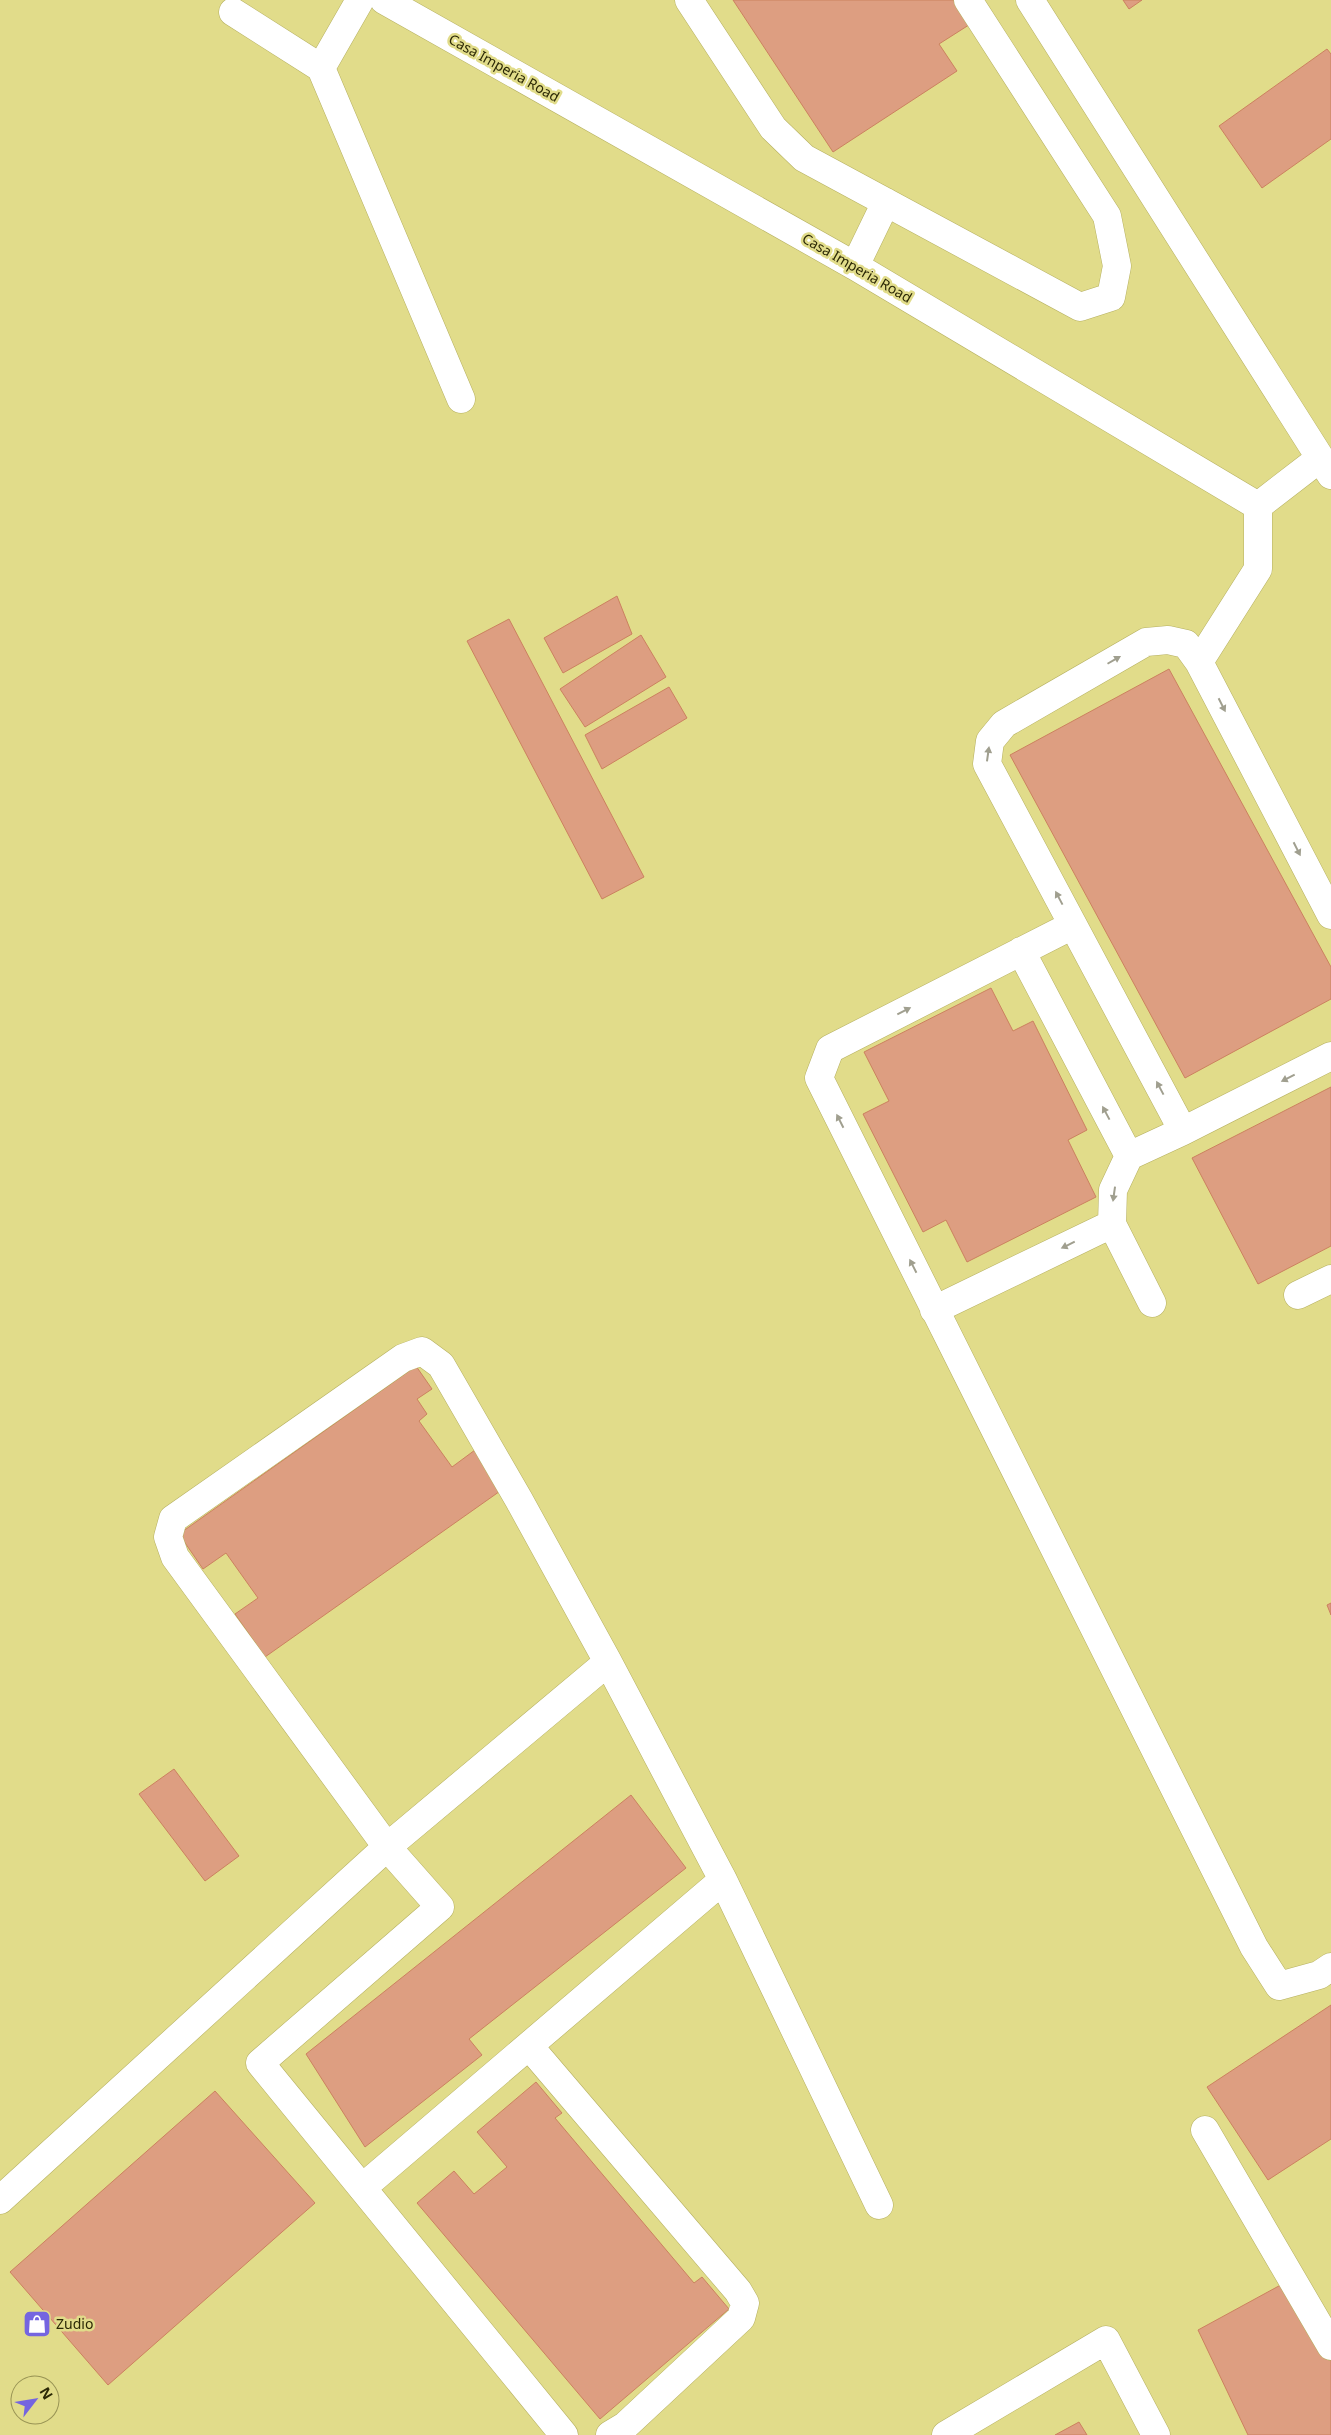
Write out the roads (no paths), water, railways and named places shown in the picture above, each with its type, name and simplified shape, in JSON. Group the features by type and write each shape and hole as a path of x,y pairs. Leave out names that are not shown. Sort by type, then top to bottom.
{"street":[{"path":"321,68 360,0"},
{"name":"Casa Imperia Road","path":"384,0 855,266 1258,506"},
{"path":"689,0 773,128 804,158 1080,307 1111,297 1117,266 1107,216 968,0"},
{"path":"1030,0 1325,467 1258,506 1258,568 1199,662"},
{"path":"233,12 321,68 461,399"},
{"path":"855,266 886,202"},
{"path":"1183,1131 987,764 990,741 1004,724 1146,642 1168,640 1186,644 1199,662 1331,915"},
{"path":"1073,925 830,1049 819,1078 1254,1947 1279,1986 1319,1975 1331,1967"},
{"path":"1021,951 1129,1156"},
{"path":"1152,1303 1112,1224 1113,1190 1129,1156 1183,1131 1331,1056"},
{"path":"934,1310 1112,1224"},
{"path":"1298,1295 1331,1278"},
{"path":"564,2435 260,2063 440,1906 388,1848 175,1557 168,1537 173,1519 403,1358 422,1351 441,1365 519,1500 608,1662 723,1880 879,2205"},
{"path":"0,2200 388,1848 608,1662"},
{"path":"362,2188 723,1880"},
{"path":"529,2046 732,2284 745,2303 741,2318 625,2426 610,2435"},
{"path":"1205,2130 1331,2346"},
{"path":"946,2435 1106,2340 1156,2435"}],"place":[{"name":"Zudio","path":"37,2324"}]}
